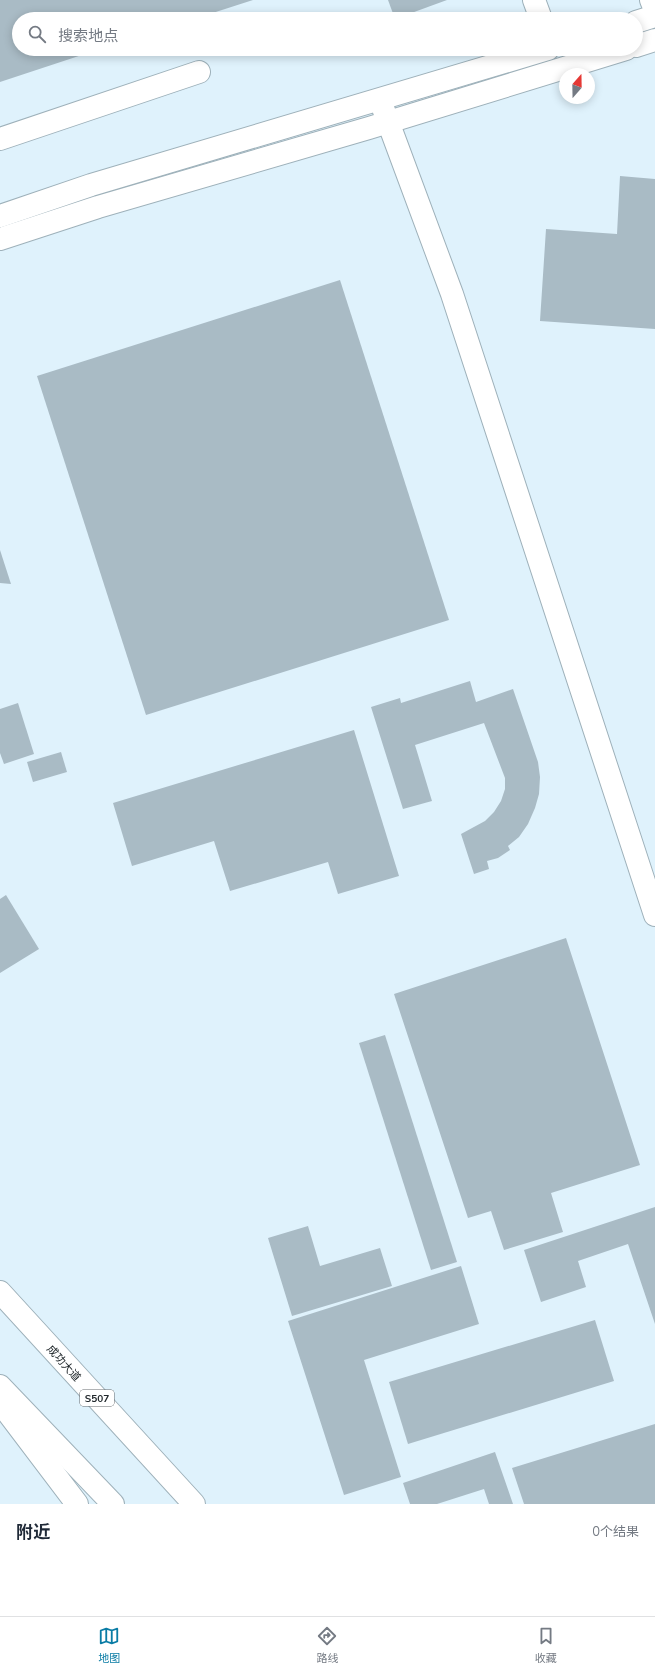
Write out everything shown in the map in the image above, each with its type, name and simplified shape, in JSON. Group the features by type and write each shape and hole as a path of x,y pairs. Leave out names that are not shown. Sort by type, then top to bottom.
{"main road":[{"path":"534,0 538,12"},
{"path":"651,0 655,10"},
{"path":"643,20 655,16"},
{"path":"643,44 655,40"},
{"path":"0,216 91,185 525,56"},
{"path":"0,239 98,207 389,122 603,56"},
{"path":"0,139 199,72"},
{"path":"380,100 452,294 655,915"},
{"name":"成功大道","path":"0,1292 194,1504"},
{"path":"0,1386 113,1504"},
{"path":"0,1403 77,1504"}],"building":[{"path":"0,0 253,0 216,12 12,12 12,56 79,56 0,82"},
{"path":"388,0 447,0 414,12 392,12"},
{"path":"620,176 655,179 655,329 540,321 546,229 617,234"},
{"path":"340,280 449,620 146,715 37,376"},
{"path":"0,550 11,584 0,583"},
{"path":"470,681 476,702 513,689 538,762 540,777 539,794 528,824 519,837 508,846 510,850 498,858 487,861 489,869 474,874 461,834 485,821 494,812 501,801 505,789 505,778 484,723 415,745 432,801 403,809 371,707 400,698 401,703"},
{"path":"18,703 34,754 4,764 0,753 0,709"},
{"path":"354,730 399,876 338,894 328,862 230,891 214,841 132,866 113,803"},
{"path":"61,752 67,772 33,782 27,762"},
{"path":"6,895 39,949 0,973 0,899"},
{"path":"566,938 640,1165 551,1193 563,1232 504,1250 491,1211 468,1218 394,994"},
{"path":"385,1035 457,1262 431,1270 359,1043"},
{"path":"655,1207 655,1324 628,1244 578,1261 586,1287 541,1302 524,1250"},
{"path":"308,1226 320,1266 380,1248 392,1286 292,1316 268,1238"},
{"path":"461,1266 479,1324 364,1360 401,1477 344,1495 288,1321"},
{"path":"595,1320 614,1381 408,1444 389,1382"},
{"path":"655,1424 655,1504 524,1504 512,1468"},
{"path":"495,1452 513,1504 489,1504 484,1489 437,1504 410,1504 403,1483"}]}
